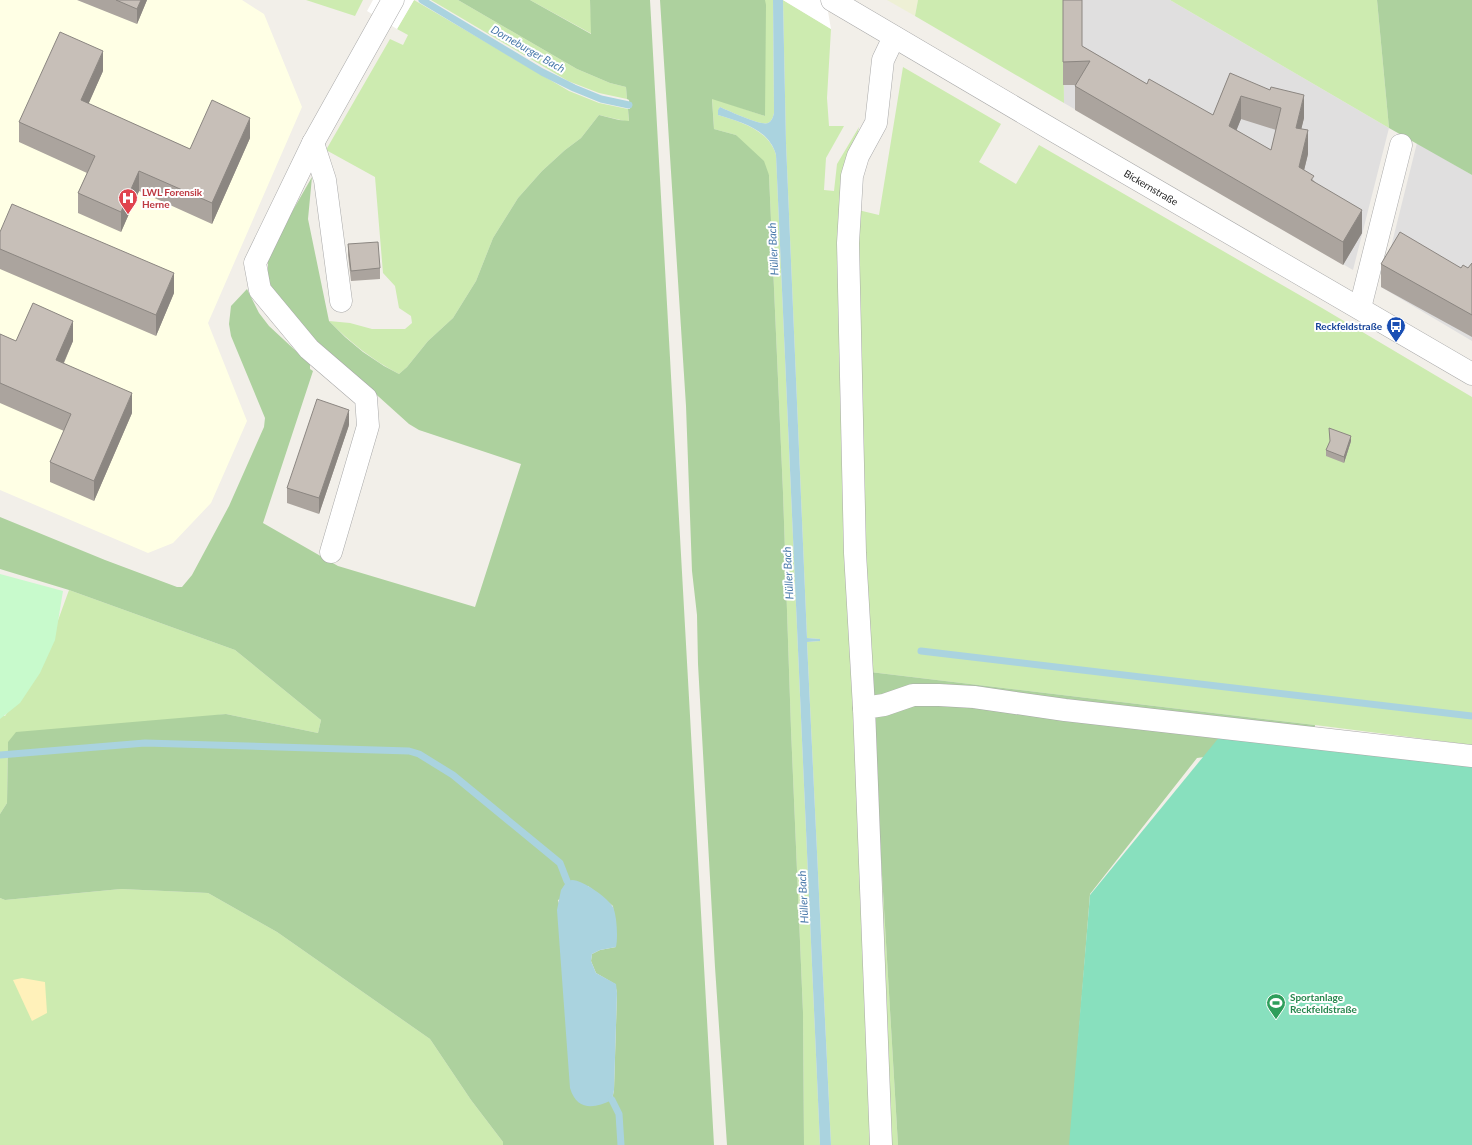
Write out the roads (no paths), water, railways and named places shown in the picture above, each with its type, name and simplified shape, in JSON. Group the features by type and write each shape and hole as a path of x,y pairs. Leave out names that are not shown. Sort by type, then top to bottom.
{"street":[{"path":"330,552 368,426 366,398 309,349 260,290 255,263 313,143 393,0"},
{"name":"Bickernstraße","path":"832,0 1472,374"},
{"path":"881,1145 864,708 855,553 848,243 852,176 858,156 876,123 883,60 894,37"},
{"path":"313,143 325,180 341,301"},
{"path":"1360,308 1400,146"},
{"path":"864,708 913,696 938,695 974,697 1014,704 1472,756"}],"water":[{"path":"773,0 783,0 786,143 807,638 820,639 820,641 807,642 831,1145 820,1145 776,155 772,146 761,133 745,124 718,115 718,110 720,107 745,118 759,122 768,123 772,119 774,113"},
{"path":"572,880 588,886 606,899 613,907 616,921 616,947 600,950 592,954 591,961 596,973 616,984 617,993 614,1090 612,1100 593,1106 587,1106 577,1101 570,1088 557,910 561,890 567,881"}],"waterway":[{"name":"Dorneburger Bach","path":"422,0 542,72 574,88 601,99 629,105"},
{"path":"921,651 1472,716"},
{"path":"0,755 145,743 409,751 419,754 453,775 560,863 567,881"},
{"path":"612,1100 619,1114 621,1145"}],"place":[{"name":"LWL Forensik Herne","path":"128,215"},
{"name":"Reckfeldstraße","path":"1396,343"},
{"name":"Sportanlage Reckfeldstraße","path":"1276,1020"}],"water label":[{"name":"Hüller Bach","path":"773,249"},
{"name":"Hüller Bach","path":"788,573"},
{"name":"Hüller Bach","path":"803,897"}]}
